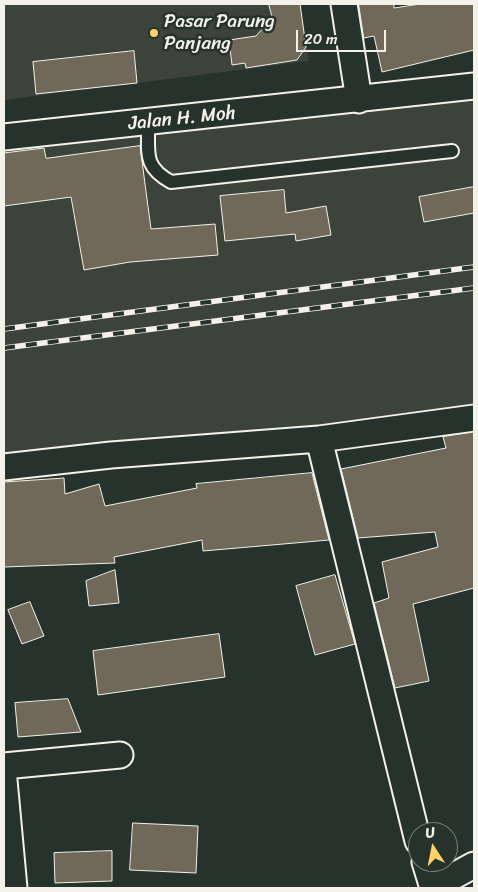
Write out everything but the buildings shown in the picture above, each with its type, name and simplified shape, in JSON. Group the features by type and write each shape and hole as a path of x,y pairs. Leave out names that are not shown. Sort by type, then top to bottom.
{"street":[{"path":"344,4 359,100"},
{"name":"Jalan H. Moh","path":"4,137 359,100 474,86"},
{"path":"4,467 111,455 319,439 474,418"},
{"path":"319,439 413,822"},
{"path":"4,766 120,755"},
{"path":"4,780 14,888"},
{"path":"428,872 433,888 474,866"}],"lane":[{"path":"148,122 150,165 158,175 171,182 452,151"}],"shaded area":[{"name":"Pasar Parung Panjang","path":"4,4 301,4 309,61 4,100"},
{"path":"474,84 474,413 4,469 4,149"}],"railway":[{"path":"4,329 474,267"},
{"path":"4,348 474,288"}],"place":[{"name":"Pasar Parung Panjang","path":"154,33"}]}
